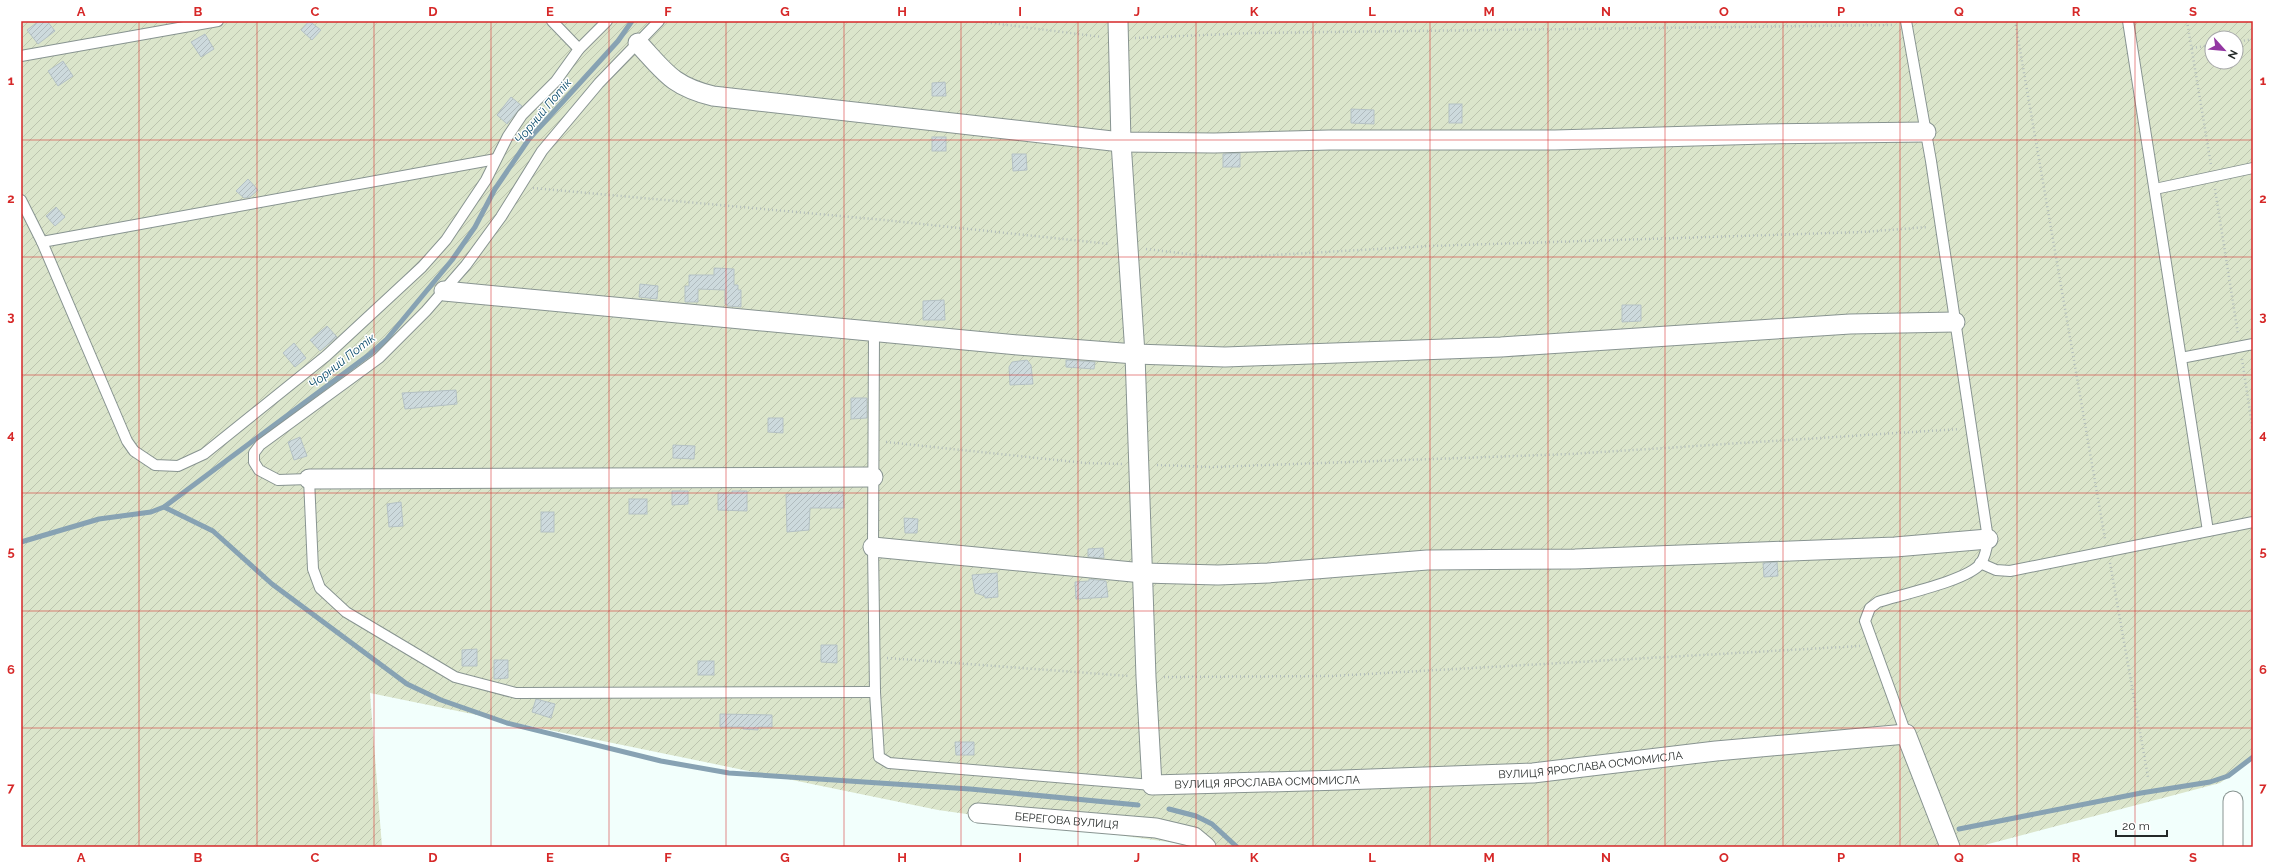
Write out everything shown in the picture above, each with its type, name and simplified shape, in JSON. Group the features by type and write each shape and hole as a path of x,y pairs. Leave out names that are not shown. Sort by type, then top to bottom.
{"street":[{"path":"1119,30 1121,142 1135,354 1146,677 1152,784"},
{"path":"638,43 670,78 684,87 714,96 1121,142 1214,143 1329,140 1555,140 1765,134 1926,132"},
{"path":"444,290 874,332 1135,354 1225,357 1501,347 1850,324 1955,322"},
{"path":"309,479 873,477"},
{"path":"873,547 1143,573 1268,573 1427,560 1575,559 1895,548 1988,539"},
{"path":"1906,734 1950,847"},
{"name":"ВУЛИЦЯ ЯРОСЛАВА ОСМОМИСЛА","path":"1152,784 1343,780 1533,773 1716,752 1906,734"},
{"path":"2233,801 2233,847"},
{"name":"БЕРЕГОВА ВУЛИЦЯ","path":"978,813 1156,828 1194,836 1206,847"}],"lane":[{"path":"21,56 218,21"},
{"path":"552,21 579,49"},
{"path":"21,200 42,242 127,441 134,451 154,465 178,466 204,454 326,356 422,267 446,240 468,209 522,115 556,81 579,49 606,21"},
{"path":"659,21 599,83 542,151 501,217 444,290 379,358 286,424 260,445 254,453 254,462 259,470 278,480 309,479 313,569 320,588 346,612 455,677 516,693 875,692"},
{"path":"2128,21 2208,531"},
{"path":"1906,23 1926,132 1988,539 1986,550 1980,563 1967,575 1878,602 1870,608 1865,621 1906,734"},
{"path":"42,242 496,159"},
{"path":"2155,189 2253,168"},
{"path":"874,332 874,658 877,751 883,762 1152,784"},
{"path":"2181,358 2253,344"},
{"path":"1980,563 1996,570 2010,571 2253,522"}],"path":[{"path":"976,21 1119,30 1251,33 1906,23"},
{"path":"2015,21 2148,777"},
{"path":"2187,21 2253,432"},
{"path":"2192,48 2204,46"},
{"path":"519,187 884,220 1128,246 1221,258 1430,246 1863,232 1940,226"},
{"path":"873,440 1085,463 1212,467 1571,454 1971,429"},
{"path":"874,658 1146,677 1332,676 1686,657 1873,645"}],"green space":[{"path":"21,21 2253,21 2253,759 2220,783 1977,847 1204,847 938,810 370,693 382,847 21,847"}],"building":[{"path":"39,21 47,21 55,31 38,44 27,30"},
{"path":"309,21 321,30 312,40 301,30"},
{"path":"205,34 214,49 201,57 191,42"},
{"path":"63,61 73,76 58,86 48,71"},
{"path":"945,82 946,96 932,96 932,83"},
{"path":"511,97 522,106 507,124 497,115"},
{"path":"1449,104 1462,104 1462,123 1449,123"},
{"path":"1351,109 1374,110 1374,124 1351,123"},
{"path":"932,137 946,137 946,151 932,151"},
{"path":"1240,153 1240,167 1223,167 1223,154"},
{"path":"1012,154 1026,154 1027,170 1013,171"},
{"path":"248,179 258,190 250,197 244,198 236,191"},
{"path":"56,207 65,217 55,226 46,216"},
{"path":"714,268 734,269 734,285 738,285 738,290 741,290 741,307 727,306 727,304 725,304 725,290 698,289 698,302 685,302 685,286 689,286 689,275 714,275"},
{"path":"640,284 658,286 657,299 639,297"},
{"path":"944,300 945,320 923,320 923,301"},
{"path":"1622,305 1641,305 1641,321 1622,322"},
{"path":"327,326 337,337 320,351 310,340"},
{"path":"294,343 306,358 295,367 283,353"},
{"path":"1027,360 1031,365 1033,384 1010,385 1009,367 1012,362"},
{"path":"1066,360 1095,362 1094,369 1066,367"},
{"path":"456,390 457,404 405,409 402,393"},
{"path":"851,398 867,398 867,418 851,419"},
{"path":"768,418 783,418 783,433 768,432"},
{"path":"300,437 307,456 294,460 288,442"},
{"path":"673,445 695,446 694,459 673,458"},
{"path":"672,491 688,491 688,504 672,505"},
{"path":"732,491 747,491 747,511 718,510 718,493 732,493"},
{"path":"843,492 844,508 810,508 809,530 787,532 786,494"},
{"path":"629,499 647,499 647,514 629,514"},
{"path":"401,502 403,526 389,527 387,504"},
{"path":"541,512 554,512 554,532 541,532"},
{"path":"904,518 918,519 917,533 905,533"},
{"path":"1103,548 1104,558 1088,557 1088,549"},
{"path":"1777,562 1778,576 1764,577 1763,563"},
{"path":"997,573 998,597 985,598 985,596 975,593 972,575"},
{"path":"1089,579 1106,581 1108,597 1076,599 1075,582 1089,581"},
{"path":"821,645 837,645 837,663 821,662"},
{"path":"477,649 477,666 462,666 462,650"},
{"path":"494,660 508,660 508,678 494,679"},
{"path":"698,661 714,661 714,675 698,675"},
{"path":"536,699 555,704 551,718 532,712"},
{"path":"720,714 772,715 772,727 758,727 758,730 743,729 743,727 720,727"},
{"path":"955,742 974,742 974,755 956,755"}],"waterway":[{"name":"Чорний Потік","path":"21,542 99,519 151,512 164,507 370,354 386,340 452,260 475,227 495,189 529,139 618,41 632,21"},
{"path":"164,507 213,531 272,584 407,684 441,700 507,723 661,761 729,773 970,789 1138,805"},
{"path":"1959,829 2141,793 2210,782 2228,776 2253,757"},
{"path":"1169,809 1196,816 1212,824 1237,847"}]}
